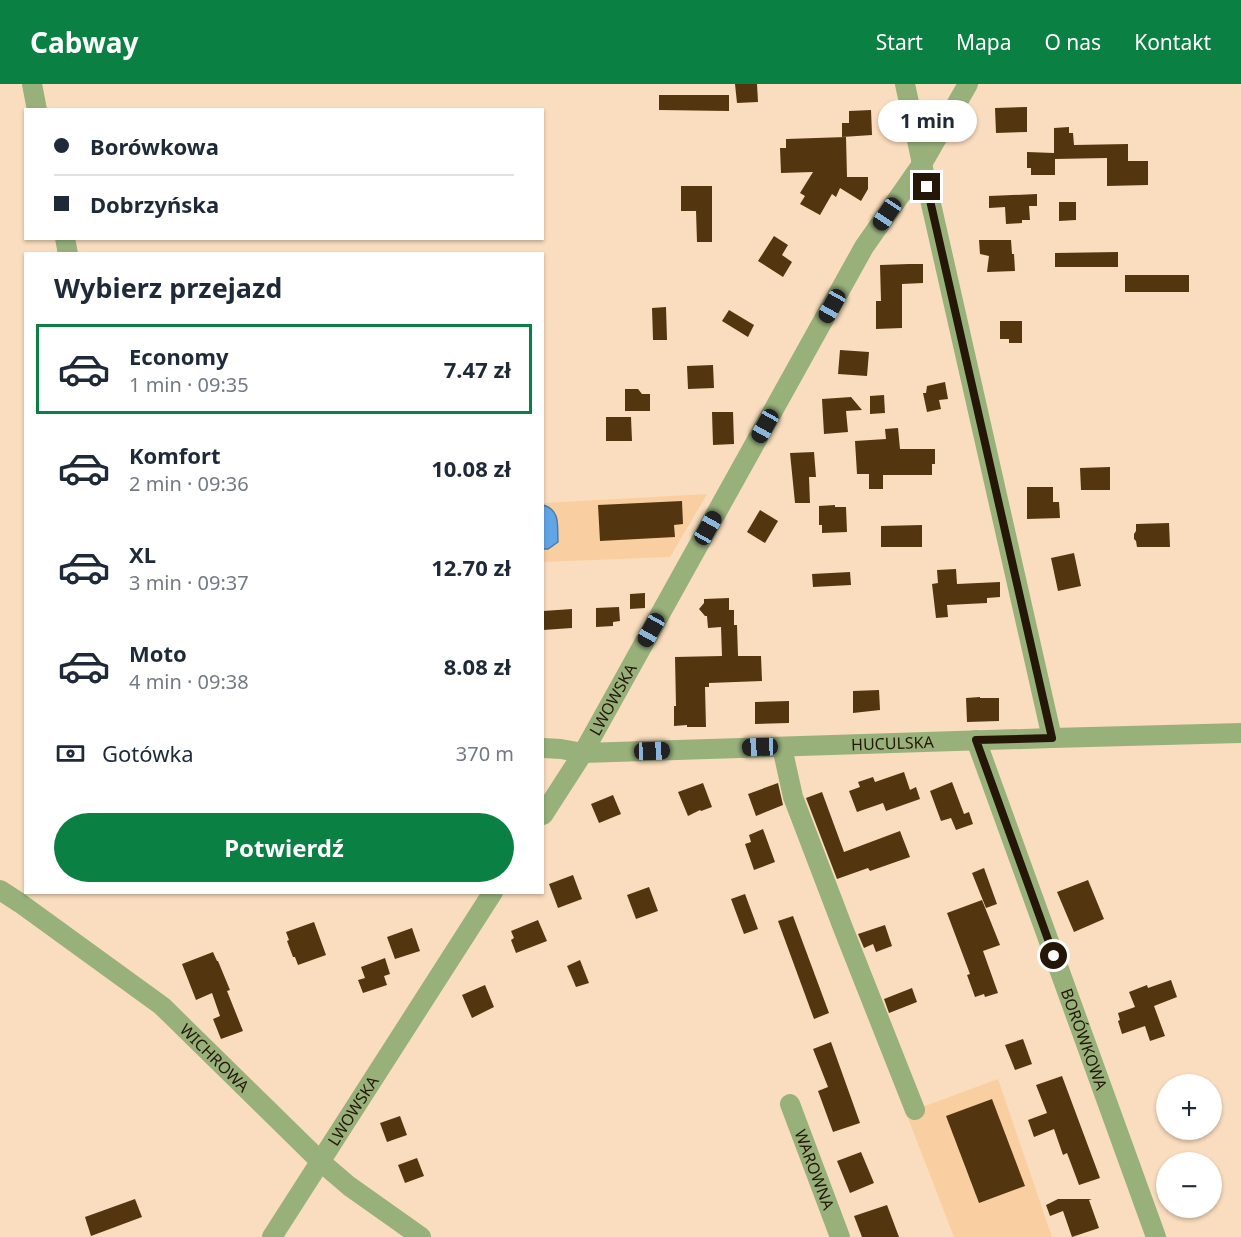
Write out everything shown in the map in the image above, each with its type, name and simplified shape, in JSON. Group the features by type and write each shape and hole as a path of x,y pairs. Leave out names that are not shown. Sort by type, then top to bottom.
{"street":[{"path":"32,84 37,108"},
{"path":"905,84 921,164 1052,738"},
{"name":"LWOWSKA","path":"544,812 583,753 864,247 921,164 968,84"},
{"name":"HUCULSKA","path":"544,748 583,753 1241,733"},
{"name":"BORÓWKOWA","path":"976,740 1156,1237"},
{"path":"782,747 793,797 915,1110"},
{"name":"WICHROWA","path":"0,890 162,1006 321,1162 349,1186 421,1237"},
{"name":"LWOWSKA","path":"272,1237 492,894"},
{"name":"WAROWNA","path":"790,1104 840,1237"}],"shaded area":[{"path":"707,494 670,557 544,562 544,503"},
{"path":"998,1079 1052,1237 954,1237 906,1113"}],"water":[{"path":"544,505 553,511 558,525 558,542 544,549"}],"building":[{"path":"735,84 757,84 758,102 737,103"},
{"path":"659,95 729,95 729,111 659,110"},
{"path":"1027,107 1027,132 996,133 995,108"},
{"path":"871,110 872,135 842,137 842,123 849,123 849,111"},
{"path":"1069,127 1069,133 1073,133 1074,145 1128,144 1128,161 1148,161 1148,185 1107,186 1107,158 1055,159 1055,175 1031,175 1031,168 1027,168 1027,152 1054,153 1054,128"},
{"path":"846,137 847,177 868,177 868,189 861,201 840,188 836,197 832,194 820,215 800,204 805,196 800,193 813,172 781,173 780,148 786,148 786,139"},
{"path":"681,186 712,186 712,242 697,242 696,211 681,211"},
{"path":"1037,194 1037,206 1029,206 1030,220 1022,220 1022,223 1006,224 1005,207 989,208 989,196"},
{"path":"1059,202 1076,202 1076,220 1059,221"},
{"path":"774,236 788,245 782,255 792,262 783,277 758,261"},
{"path":"979,240 1011,240 1015,271 987,272 989,256 980,254"},
{"path":"1118,252 1118,267 1055,267 1055,253"},
{"path":"923,264 923,283 902,284 902,328 876,329 876,301 881,301 880,265"},
{"path":"1125,275 1189,275 1189,292 1125,292"},
{"path":"666,307 667,340 653,340 652,308"},
{"path":"729,310 754,325 748,337 722,321"},
{"path":"1000,321 1022,321 1022,343 1009,343 1009,339 1000,339"},
{"path":"840,350 869,352 867,376 838,374"},
{"path":"713,365 714,388 688,389 687,366"},
{"path":"945,382 948,399 939,400 941,409 927,412 923,393 926,393 927,386"},
{"path":"625,389 638,389 642,394 650,394 650,411 625,411"},
{"path":"884,395 885,413 870,414 870,396"},
{"path":"851,397 862,410 846,411 848,432 824,434 822,399"},
{"path":"712,412 733,412 734,444 713,445"},
{"path":"606,417 631,417 632,441 606,441"},
{"path":"898,428 900,449 935,449 932,475 883,475 883,489 869,489 869,474 857,474 855,441 886,439 885,429"},
{"path":"814,452 816,477 809,477 810,503 795,503 790,453"},
{"path":"1110,467 1110,490 1081,490 1080,468"},
{"path":"1027,487 1053,487 1053,502 1059,502 1060,518 1027,519"},
{"path":"682,501 683,524 674,525 675,537 600,541 598,505"},
{"path":"835,505 835,507 846,507 847,532 822,533 822,525 819,525 819,506"},
{"path":"760,510 778,521 765,543 747,532"},
{"path":"1169,523 1170,547 1137,547 1134,539 1136,524"},
{"path":"922,525 922,547 881,547 881,526"},
{"path":"1074,553 1081,586 1058,591 1051,558"},
{"path":"956,569 957,584 1000,582 1000,597 987,598 987,603 947,605 948,617 936,618 932,584 938,583 937,570"},
{"path":"850,572 851,585 813,587 812,574"},
{"path":"645,593 645,608 630,609 630,594"},
{"path":"729,598 729,610 734,610 734,625 737,625 738,656 761,656 762,681 709,683 709,687 705,687 706,727 674,726 675,657 722,656 721,627 708,628 707,616 699,609 704,599"},
{"path":"619,607 620,621 613,622 613,626 596,627 596,608"},
{"path":"572,609 572,628 544,630 544,611"},
{"path":"879,690 880,710 853,713 853,691"},
{"path":"966,698 999,698 999,721 967,722"},
{"path":"789,701 789,723 755,724 755,702"},
{"path":"904,772 910,790 916,787 920,799 886,811 883,803 857,812 849,791 860,787 858,782 873,777 875,782"},
{"path":"952,782 964,814 969,812 973,824 956,830 951,818 941,821 930,791"},
{"path":"703,783 712,807 688,816 678,792"},
{"path":"778,783 783,805 756,816 748,794"},
{"path":"822,792 844,852 900,831 910,857 870,871 868,868 837,879 806,798"},
{"path":"613,795 621,814 599,823 591,804"},
{"path":"763,829 775,862 754,870 745,844 751,842 749,835"},
{"path":"984,868 997,904 986,908 972,873"},
{"path":"573,875 582,899 558,908 549,884"},
{"path":"1088,880 1104,919 1074,932 1057,892"},
{"path":"649,887 658,911 636,919 627,895"},
{"path":"745,894 758,929 744,934 731,899"},
{"path":"982,900 1000,945 983,951 998,993 975,997 967,975 970,974 947,913"},
{"path":"793,916 829,1013 814,1019 778,921"},
{"path":"538,920 547,941 516,953 511,940 514,938 511,931"},
{"path":"314,922 326,955 298,965 287,941 289,940 286,932"},
{"path":"885,925 892,946 876,952 873,944 864,948 858,934"},
{"path":"412,928 420,951 395,959 387,937"},
{"path":"213,952 230,990 227,991 243,1031 221,1039 213,1019 220,1016 212,993 196,1000 182,964"},
{"path":"385,958 390,974 384,976 387,985 363,993 358,980 365,978 361,967"},
{"path":"580,960 589,983 576,987 567,966"},
{"path":"1171,980 1177,997 1154,1006 1165,1036 1150,1041 1145,1026 1122,1034 1118,1013 1135,1007 1129,992"},
{"path":"485,985 494,1007 472,1018 462,995"},
{"path":"912,988 917,1002 889,1013 884,999"},
{"path":"1023,1039 1032,1064 1015,1070 1005,1045"},
{"path":"831,1042 860,1123 833,1132 818,1091 828,1087 813,1049"},
{"path":"1062,1076 1100,1178 1079,1185 1067,1153 1063,1155 1054,1129 1034,1137 1028,1120 1047,1113 1036,1085"},
{"path":"992,1099 1025,1186 979,1203 946,1116"},
{"path":"400,1116 407,1135 387,1142 380,1123"},
{"path":"861,1152 874,1183 850,1193 837,1161"},
{"path":"417,1158 424,1176 405,1183 398,1165"},
{"path":"135,1199 142,1217 91,1236 85,1217"},
{"path":"1058,1199 1092,1199 1089,1200 1099,1228 1072,1237 1063,1211 1050,1216 1046,1205"},
{"path":"887,1205 899,1237 862,1237 854,1216"}],"route":[{"path":"927,187 1052,738 976,740 1054,956"}]}
